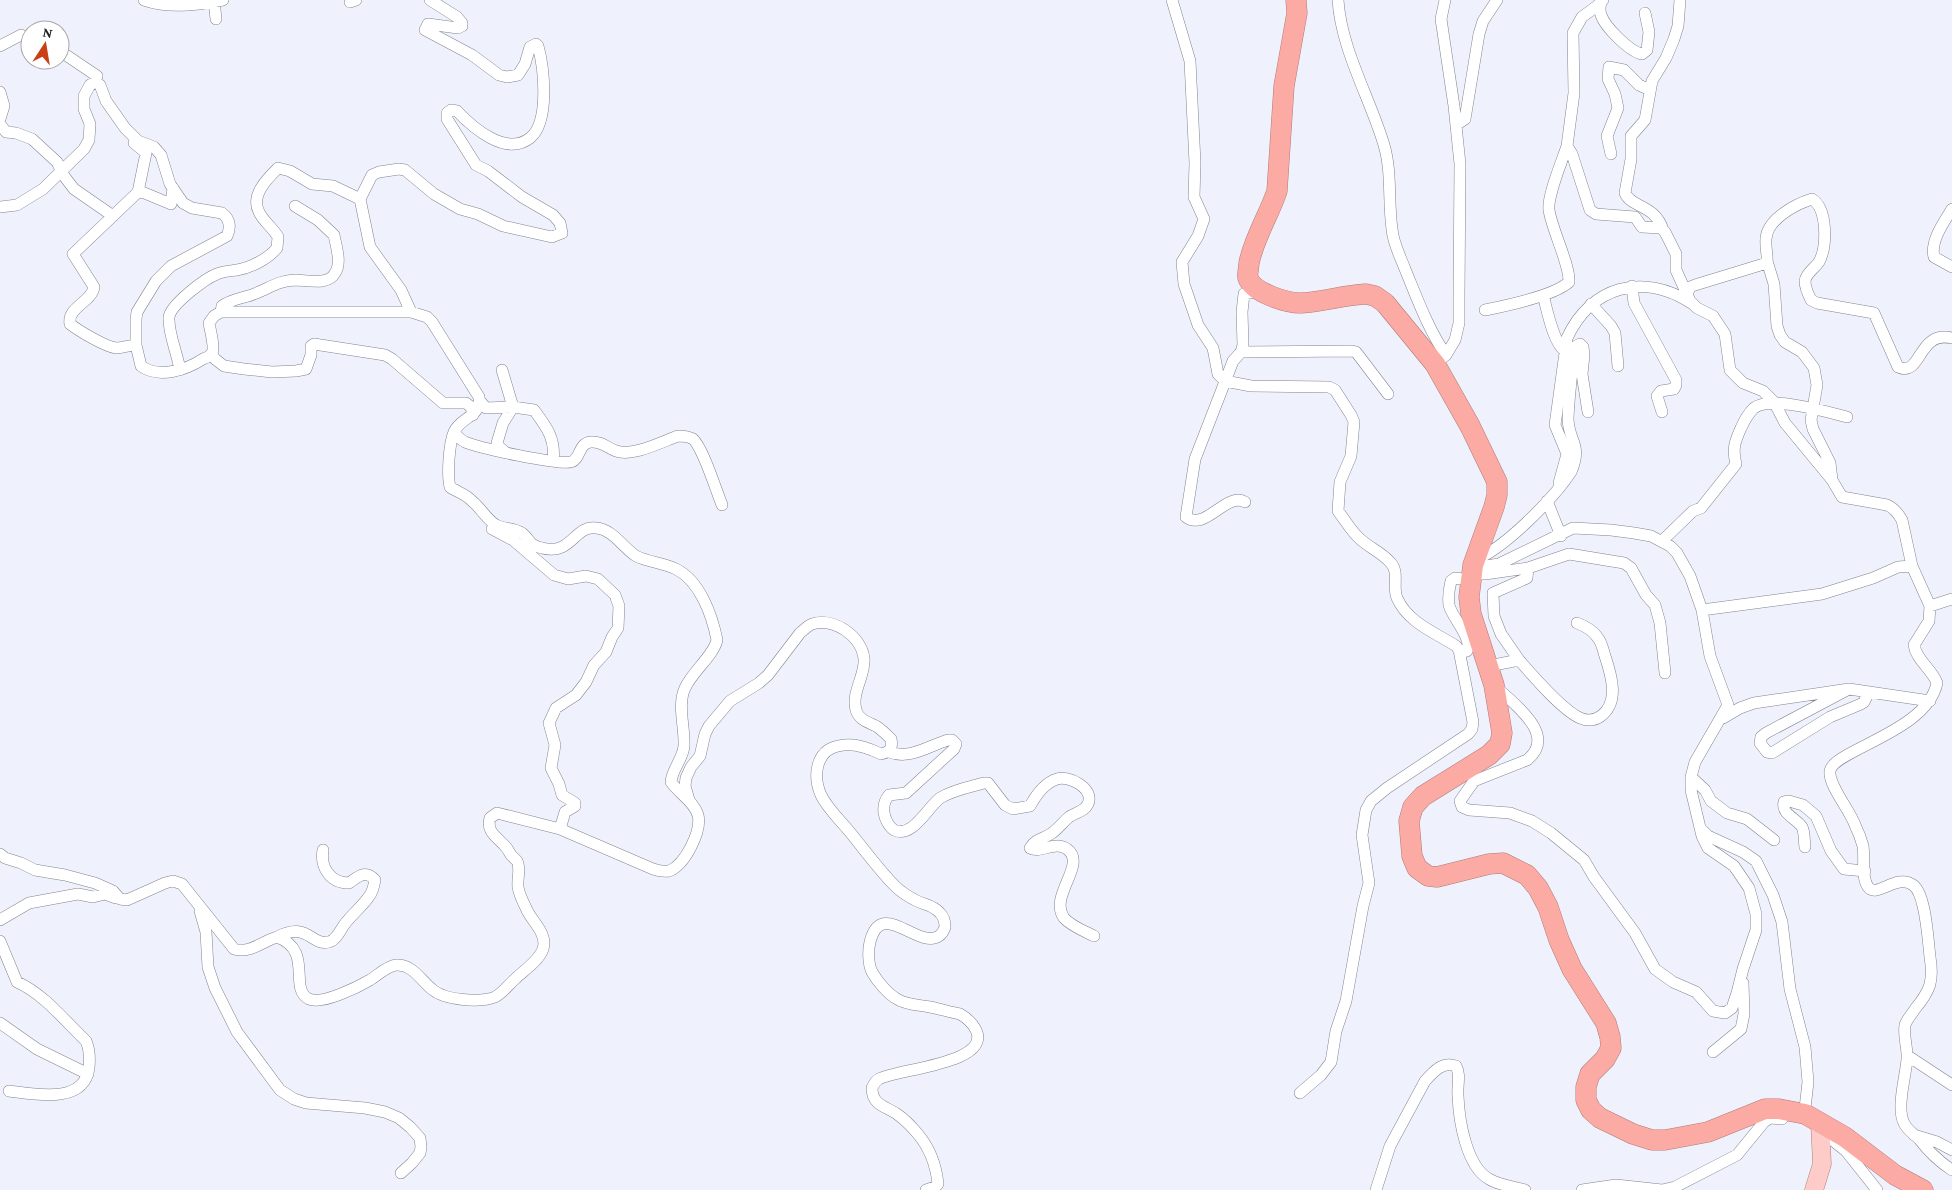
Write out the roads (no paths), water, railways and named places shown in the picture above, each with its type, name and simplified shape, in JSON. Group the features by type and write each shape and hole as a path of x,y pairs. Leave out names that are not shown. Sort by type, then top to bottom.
{"highway":[{"path":"1296,0 1297,13 1284,86 1277,191 1249,262 1248,277 1259,291 1300,303 1353,295 1375,296 1385,303 1441,359 1497,482 1494,508 1473,571 1469,596 1471,614 1494,685 1501,722 1500,744 1489,755 1423,796 1413,808 1408,821 1412,856 1418,868 1428,876 1437,877 1489,864 1503,863 1527,875 1538,888 1548,907 1559,940 1572,969 1606,1023 1611,1048 1590,1074 1586,1088 1586,1100 1591,1110 1613,1126 1652,1140 1665,1140 1708,1132 1765,1109 1779,1109 1815,1123 1868,1153 1895,1175 1923,1190"}],"main road":[{"path":"1814,1190 1822,1164 1815,1123"}],"street":[{"path":"144,0 168,6 217,1 216,19"},
{"path":"410,312 401,290 370,247 362,194 372,175 399,169 406,170 434,194 460,209 478,214 503,226 552,237 562,233 560,223 554,215 522,197 488,171 476,165 447,119 447,113 451,110 457,111 484,135 498,141 519,143 530,138 536,130 545,94 538,46 536,44 530,47 525,64 518,75 507,77 499,74 472,55 426,30 428,24 458,28 462,26 458,17 430,0"},
{"path":"1172,0 1190,60 1195,162 1194,197 1204,219 1198,236 1182,262 1184,284 1198,325 1213,348 1218,374 1225,382 1251,386 1329,387 1335,390 1354,422 1351,456 1340,482 1338,511 1359,538 1391,563 1396,576 1397,599 1409,614 1419,624 1456,646 1459,650 1463,679 1473,722 1472,728 1449,747 1379,794 1366,810 1362,835 1369,883 1346,1001 1336,1031 1331,1062 1321,1075 1300,1094"},
{"path":"1338,0 1343,33 1385,146 1390,215 1394,240 1420,306 1433,333 1441,359"},
{"path":"1441,359 1455,340 1458,323 1460,164 1441,18 1445,0"},
{"path":"1456,125 1464,121 1466,116 1479,34 1483,21 1497,0"},
{"path":"1680,0 1678,26 1666,58 1652,81 1645,120 1631,136 1631,159 1625,193 1627,198 1651,210 1658,217 1676,254 1676,270 1687,294 1694,304"},
{"path":"1602,1 1601,16 1607,24 1633,51 1642,54 1647,50 1649,32 1645,13"},
{"path":"1485,310 1543,295 1564,286 1569,280 1549,210 1549,204 1567,146 1574,92 1573,32 1582,17 1602,1"},
{"path":"0,46 20,36"},
{"path":"0,207 17,205 34,196 53,181 84,149 89,140 90,124 84,109 84,96 90,85 95,82 97,76 70,58"},
{"path":"1611,154 1607,136 1618,108 1615,94 1608,79 1609,67 1624,70 1638,85 1650,90"},
{"path":"95,82 100,85 106,101 126,128 138,141 154,147 161,155 167,176 173,188 187,206 222,213 228,220 229,231 227,236 171,266 162,273 137,312 136,345 139,362 147,370 160,373 191,366 212,354"},
{"path":"0,92 4,106 0,119"},
{"path":"0,124 6,132 16,133 32,139 46,150 74,189 113,216"},
{"path":"126,128 126,137 146,153 138,192 73,254 94,287 94,291 73,313 70,322 72,326 111,347 119,348 136,345"},
{"path":"1567,146 1572,154 1592,213 1634,217 1642,227 1663,230"},
{"path":"180,370 177,353 169,329 170,314 183,298 213,276 226,271 246,268 266,257 277,248 278,237 259,213 256,205 261,188 278,168 290,171 312,184 333,186 362,194"},
{"path":"138,192 171,204 173,188"},
{"path":"1832,480 1830,462 1811,420 1817,385 1814,368 1802,352 1785,342 1777,326 1774,284 1767,261 1767,231 1786,212 1795,206 1812,199 1818,202 1822,211 1824,229 1819,261 1806,277 1805,282 1811,300 1817,303 1874,313 1898,367 1904,370 1910,369 1933,339 1939,336 1952,338"},
{"path":"221,312 222,306 228,301 257,293 274,284 289,281 316,282 329,280 335,274 338,266 334,235 318,220 295,206"},
{"path":"1952,209 1940,229 1933,251 1934,257 1952,267"},
{"path":"1687,294 1690,287 1765,264 1767,261"},
{"path":"1632,286 1634,303 1676,380 1674,389 1661,392 1657,396 1662,412"},
{"path":"1557,489 1567,454 1555,425 1566,338 1572,327 1596,299 1613,290 1632,286 1654,288 1679,296 1713,316 1725,334 1729,365 1733,374 1743,383 1763,391 1774,402 1785,423 1832,480 1842,497 1887,505 1894,508 1902,520 1912,566 1930,606 1928,621 1914,645 1916,652 1937,683 1930,701 1919,713 1881,738 1836,761 1830,768 1830,777 1854,822 1863,845 1866,882 1872,891 1877,891 1896,881 1905,882 1913,885 1923,900 1931,963 1931,984 1927,995 1910,1016 1906,1025 1905,1036 1908,1056 1901,1110 1902,1120 1927,1151 1952,1170"},
{"path":"1245,502 1241,499 1234,500 1212,515 1195,520 1189,520 1186,517 1196,459 1233,361 1241,352 1243,345 1242,312 1244,294 1259,291"},
{"path":"1543,295 1553,334 1559,347 1564,350"},
{"path":"1591,304 1615,333 1618,366"},
{"path":"473,415 471,407 466,403 443,403 392,358 385,355 314,344 311,346 311,355 306,368 296,371 272,372 224,366 212,354 214,346 211,341 209,323 214,316 221,312 410,312 427,317 486,408 513,407 534,410 541,418 552,439 553,461"},
{"path":"1459,650 1467,651 1468,643 1449,604 1451,581 1456,578 1463,579 1491,551 1530,520 1566,479 1575,464 1576,445 1568,420 1574,351 1576,346 1580,344 1583,347 1582,374 1588,412"},
{"path":"1241,352 1356,352 1388,394"},
{"path":"502,370 513,407 503,423 498,439 498,446 504,451"},
{"path":"278,937 284,939 295,949 298,956 302,991 307,998 313,1000 331,997 356,987 396,965 414,970 435,992 451,997 466,1000 496,996 539,956 544,948 544,943 541,931 527,911 520,894 518,862 492,834 489,828 490,818 497,813 560,829 654,869 668,871 689,851 698,831 698,814 671,782 672,774 684,747 682,694 694,673 716,645 717,640 714,626 702,598 691,580 676,569 636,556 613,536 596,528 587,529 564,548 555,550 532,545 522,534 498,526 471,499 450,487 448,467 454,432 460,424 473,415 480,401"},
{"path":"1662,541 1693,511 1701,508 1736,464 1733,454 1736,440 1754,408 1762,404 1774,402 1814,408 1847,417"},
{"path":"454,432 464,442 553,461 570,462 574,460 582,446 588,442 601,442 616,452 624,453 639,451 668,439 684,436 692,438 701,452 722,504"},
{"path":"1547,501 1560,536"},
{"path":"488,518 489,524 494,530 513,540 554,575 568,579 586,576 598,579 615,595 619,606 618,628 606,652 594,665 586,682 576,695 556,708 549,723 555,745 551,768 562,795 575,803 575,806 566,812 560,829"},
{"path":"1473,571 1499,564 1560,536 1573,528 1634,532 1662,541 1677,553 1690,576 1702,610 1710,656 1728,702 1728,710 1695,762 1691,777 1691,790 1698,826 1708,848 1734,866 1749,888 1756,914 1756,930 1732,1008 1724,1013 1713,1011 1696,992 1673,982 1655,968 1635,933 1594,877 1584,860 1551,833 1521,816 1510,813 1469,810 1462,807 1460,801 1462,796 1474,781 1527,760 1537,748 1538,734 1529,718 1494,685"},
{"path":"1473,571 1485,574 1528,568 1569,554 1614,560 1628,565 1646,595 1655,604 1660,623 1665,673"},
{"path":"1702,610 1822,594 1873,578 1898,567 1912,566"},
{"path":"1528,568 1527,578 1494,593 1494,616 1501,634 1536,680 1572,714 1581,719 1591,721 1598,718 1609,706 1613,693 1612,685 1600,640 1588,628 1577,622"},
{"path":"1930,606 1952,599"},
{"path":"688,800 685,786 686,778 691,767 700,756 705,734 709,726 730,701 759,683 800,633 814,624 823,623 840,627 853,635 861,646 864,659 863,670 856,692 856,711 866,722 876,726 890,739 892,744 889,752"},
{"path":"1489,666 1519,660"},
{"path":"1721,719 1740,708 1754,703 1849,689 1930,701"},
{"path":"1849,689 1766,733 1761,737 1760,743 1767,752 1772,753 1830,717 1861,704 1869,692"},
{"path":"926,1190 938,1184 936,1167 930,1151 918,1134 902,1119 876,1102 872,1095 872,1088 880,1078 940,1064 962,1056 975,1046 978,1041 977,1032 967,1018 960,1014 897,999 872,972 869,947 873,931 878,926 887,924 900,926 922,937 933,939 941,935 945,928 944,921 940,913 930,905 908,897 890,880 844,826 821,795 816,775 818,761 828,750 838,745 868,748 882,754 889,752 905,755 952,740 956,744 949,754 906,794 889,795 885,799 884,816 890,827 902,831 908,830 923,817 931,806 951,792 988,783 1005,805 1013,809 1030,806 1040,790 1055,779 1071,780 1086,790 1089,800 1088,805 1081,812 1069,817 1051,834 1035,841 1030,849 1055,845 1064,847 1071,852 1074,861 1061,898 1061,913 1071,924 1094,936"},
{"path":"1691,777 1705,790 1711,802 1727,813 1747,819 1774,840"},
{"path":"1805,847 1804,830 1785,811 1784,802 1789,801 1803,805 1816,816 1832,851 1844,869 1865,871"},
{"path":"1698,826 1708,836 1743,852 1756,861 1773,894 1782,922 1790,989 1805,1048 1808,1082 1815,1123"},
{"path":"0,920 29,903 78,894 93,897 105,894 127,900 173,881 182,884 234,949 243,951 250,949 290,930 295,930 312,936 320,942 327,943 333,940 371,895 375,880 366,874 361,874 349,883 338,882 332,878 325,868 322,855 323,850"},
{"path":"0,854 5,858 21,862 35,870 65,875 94,883 113,891 120,899"},
{"path":"198,905 206,932 208,966 214,988 237,1032 280,1090 294,1099 306,1102 365,1108 386,1112 399,1118 420,1138 421,1147 420,1153 401,1172"},
{"path":"0,941 17,982 29,987 86,1041 90,1050 88,1074 80,1086 64,1094 43,1095 8,1091"},
{"path":"1713,1052 1740,1031 1742,1026 1744,1014 1743,969"},
{"path":"0,1023 37,1049 88,1074"},
{"path":"1908,1056 1952,1085"},
{"path":"1376,1190 1390,1146 1425,1081 1433,1072 1444,1065 1450,1064 1456,1066 1459,1072 1460,1119 1472,1163 1480,1173 1490,1180 1526,1190"},
{"path":"1582,1190 1616,1185 1662,1190 1675,1187 1737,1156 1764,1122 1770,1118 1802,1120 1815,1123 1846,1151 1877,1190"},
{"path":"1914,1135 1937,1142 1952,1150"}]}
